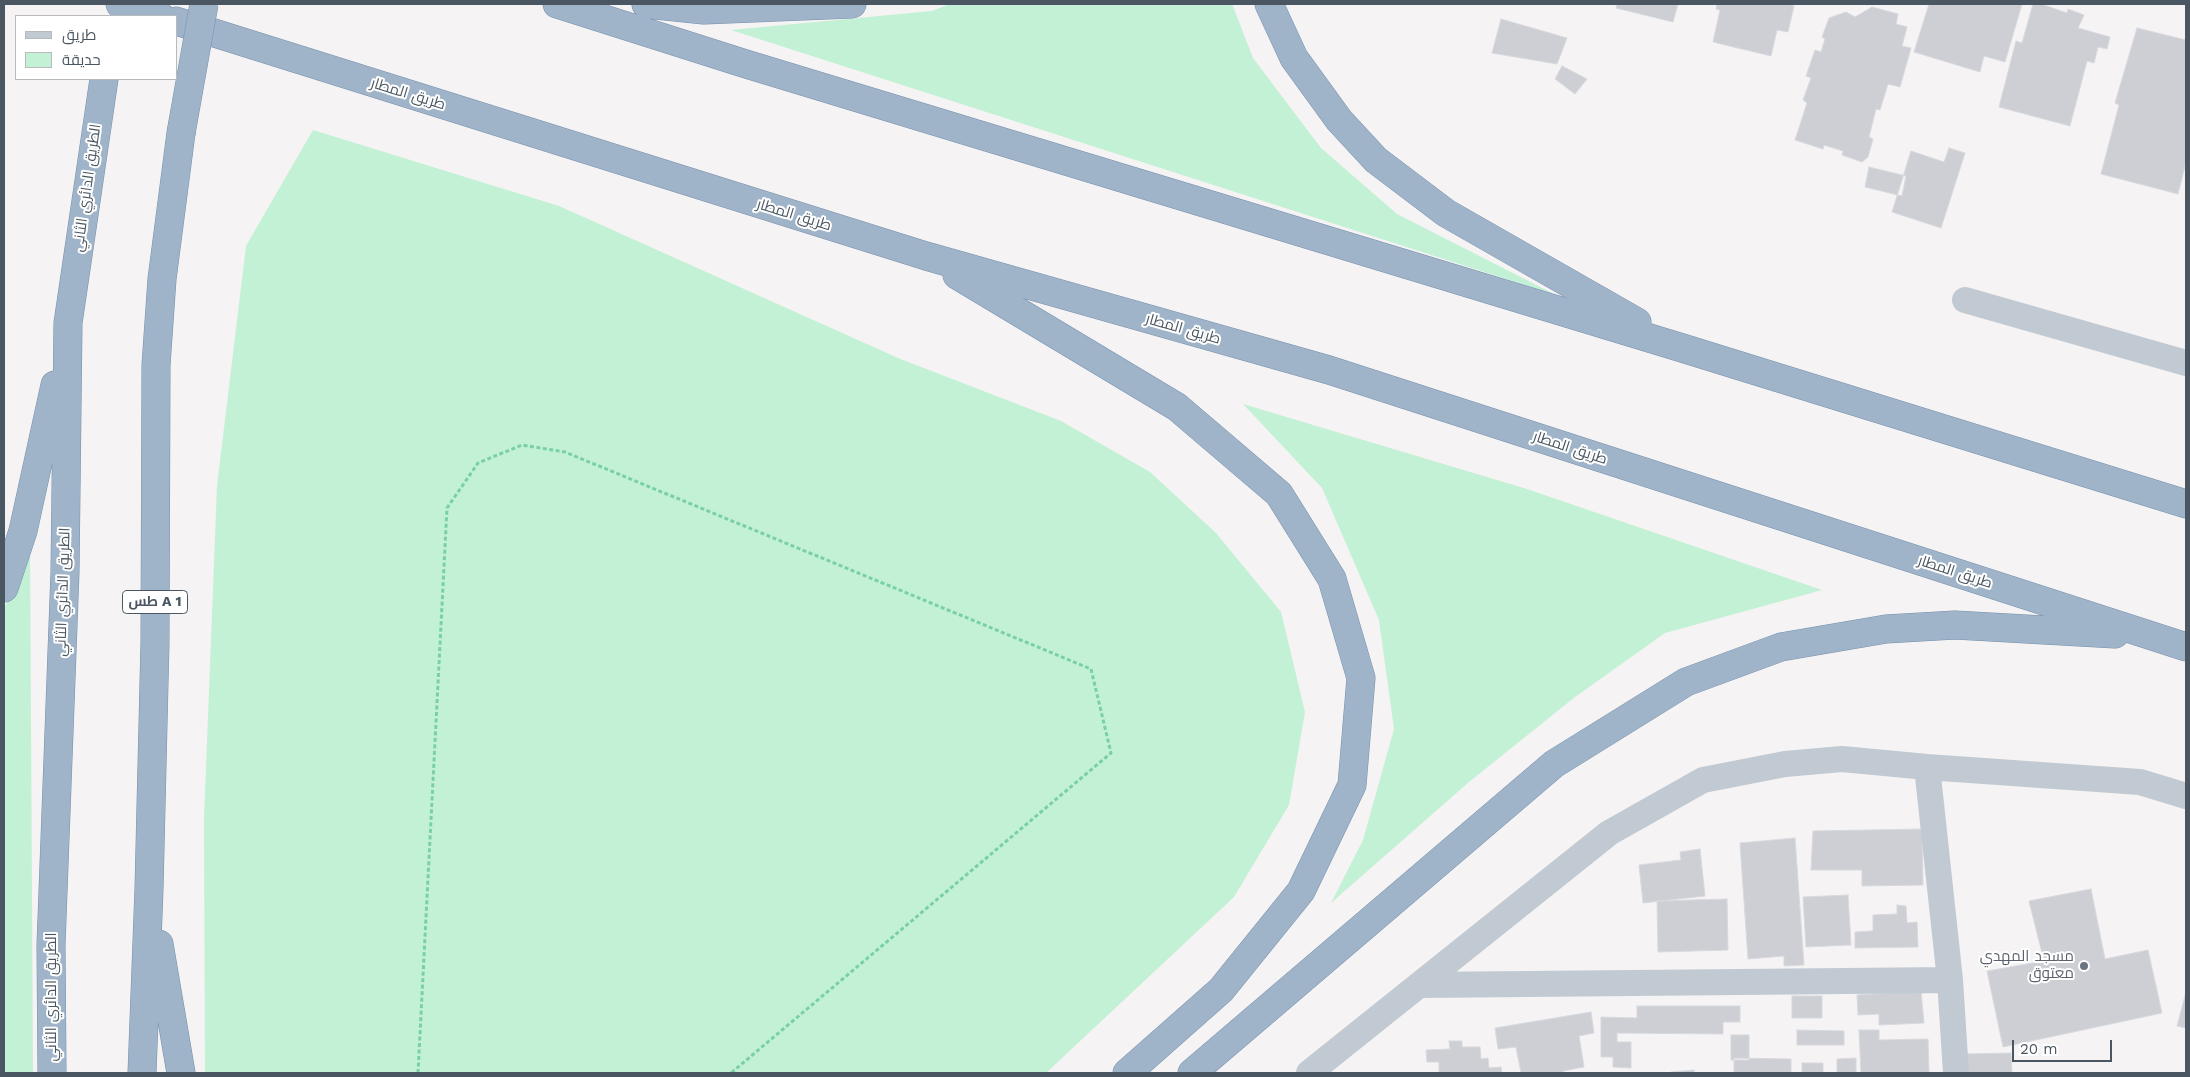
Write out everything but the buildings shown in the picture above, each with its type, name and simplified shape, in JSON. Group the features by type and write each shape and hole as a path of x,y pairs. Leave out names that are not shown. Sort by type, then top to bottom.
{"highway":[{"path":"118,4 156,15"},
{"name":"طس A 1","path":"142,1073 155,642 156,365 162,279 181,132 204,4"},
{"path":"556,4 774,73 1679,347 2186,504"},
{"path":"646,4 704,10 852,4"},
{"path":"1269,4 1294,58 1339,120 1376,160 1446,213 1679,347"},
{"name":"طريق المطار","path":"178,23 926,256 1330,370 2186,647"},
{"name":"الطريق الدائري الثاني","path":"52,1073 51,945 65,572 68,323 104,80"},
{"path":"926,256 1177,406 1279,494 1332,579 1361,678 1352,785 1301,891 1221,990 1127,1073"},
{"path":"4,588 24,531 68,323"},
{"path":"1192,1073 1554,764 1686,682 1780,647 1886,629 1955,625 2152,636"},
{"path":"149,889 181,1073"}],"street":[{"path":"1965,300 2186,363"},
{"path":"1309,1073 1609,833 1703,780 1785,764 1842,759 1926,767 2140,782 2186,796"},
{"path":"1926,767 1950,980 1956,1073"},
{"path":"1421,985 1950,980"}],"path":[{"path":"418,1073 447,508 478,463 522,445 565,452 1091,669 1111,753 731,1073"}],"green space":[{"path":"950,4 1232,4 1253,58 1321,148 1397,214 1556,295 731,30 932,11"},
{"path":"313,130 559,206 898,358 1061,421 1150,472 1216,533 1281,612 1305,712 1289,805 1234,897 1046,1073 205,1073 204,819 217,486 246,246"},
{"path":"1243,404 1527,489 1822,590 1665,633 1575,697 1469,782 1331,903 1363,840 1394,729 1379,620 1322,488"},
{"path":"30,548 33,1073 4,1073 4,609"}],"place":[{"name":"مسجد المهدي معتوق","path":"2084,966"}]}
